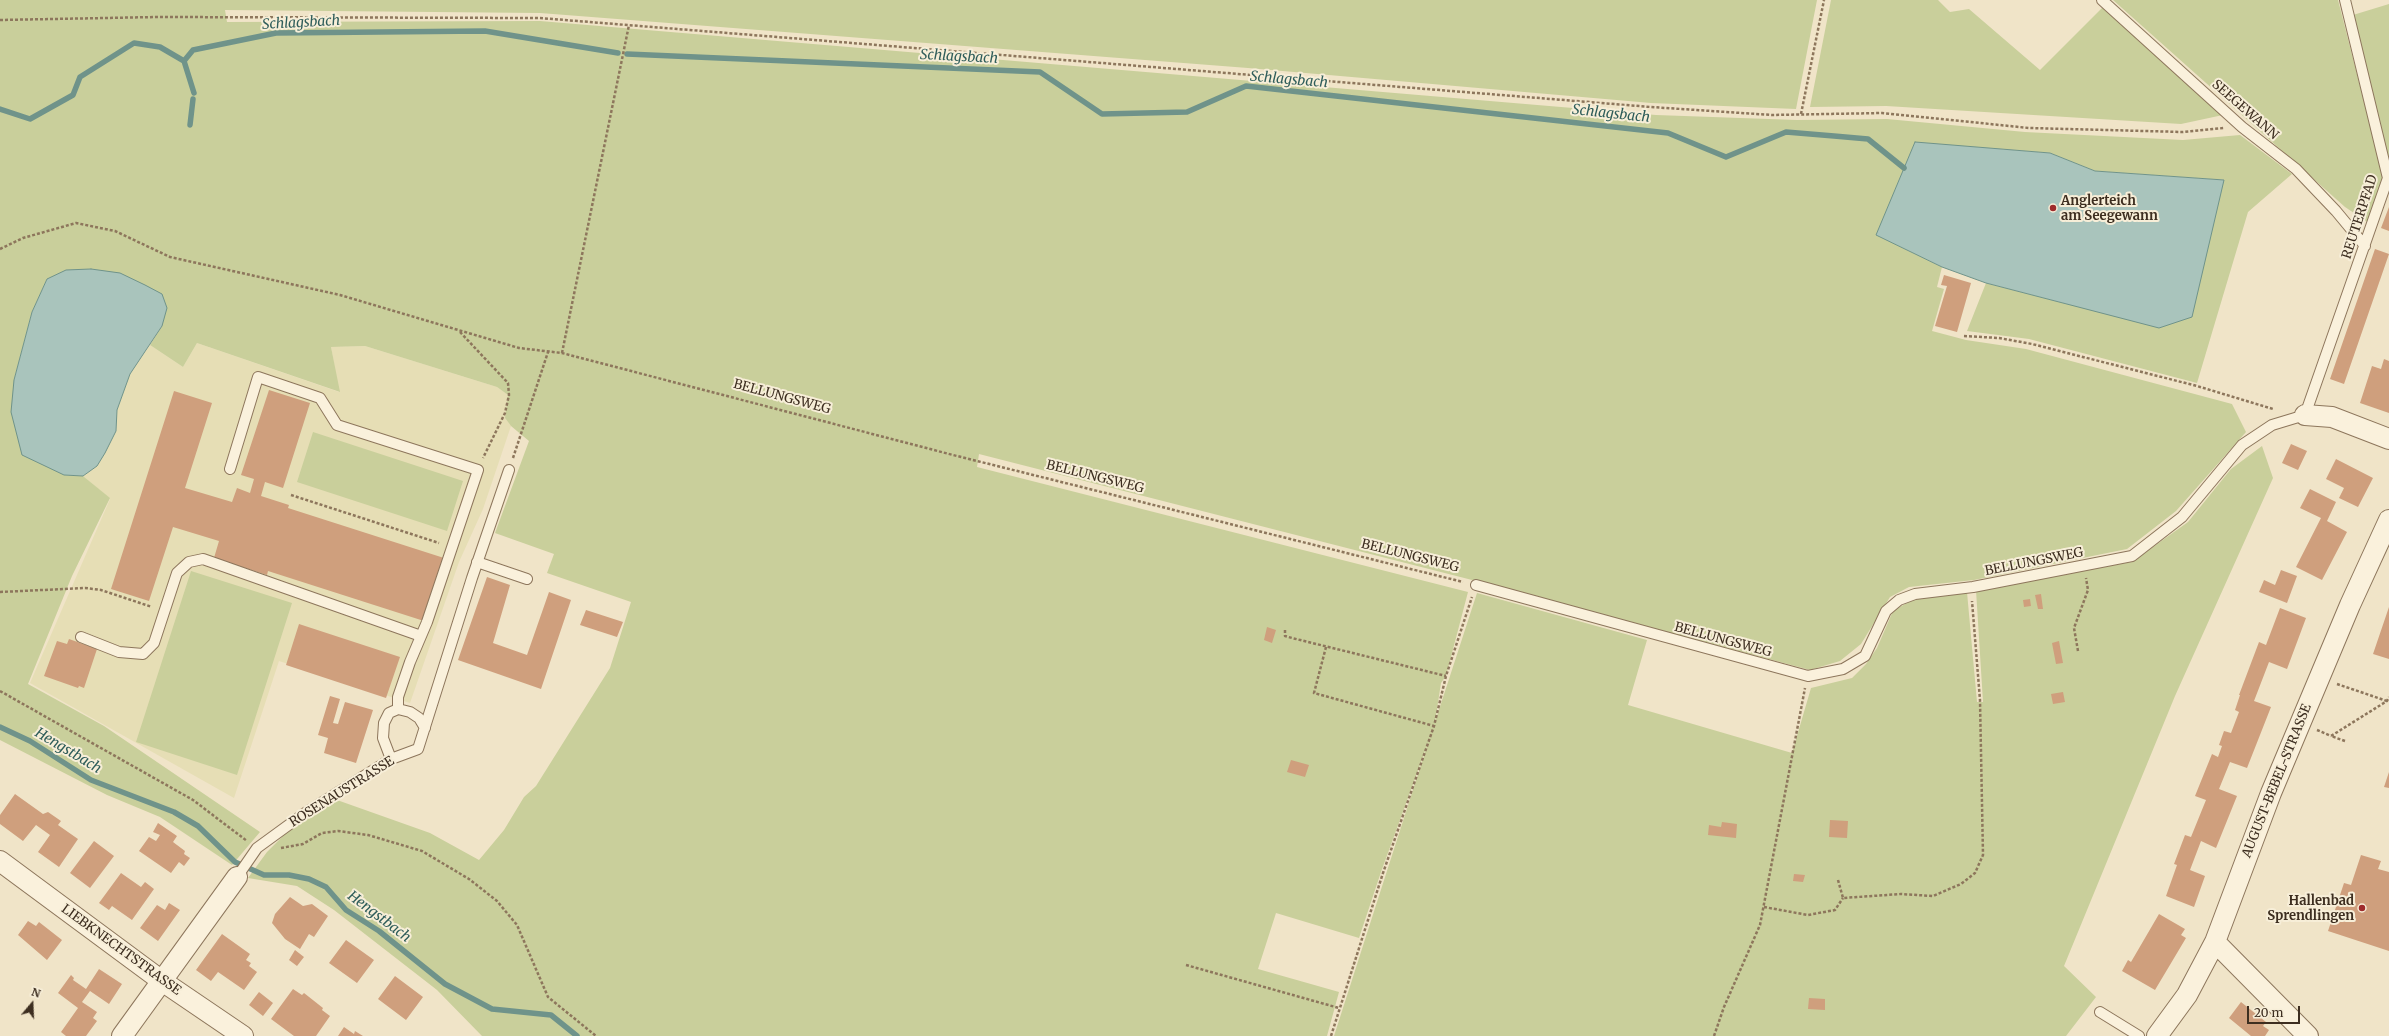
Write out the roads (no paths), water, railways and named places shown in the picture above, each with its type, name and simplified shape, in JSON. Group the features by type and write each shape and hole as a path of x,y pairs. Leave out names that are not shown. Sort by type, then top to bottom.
{"street":[{"path":"2305,415 2332,417 2389,439"},
{"name":"AUGUST-BEBEL-STRASSE","path":"2157,1036 2187,995 2215,942 2271,793 2319,678 2389,520"},
{"name":"LIEBKNECHTSTRASSE","path":"0,861 162,981 243,1036"},
{"name":"ROSENAUSTRASSE","path":"122,1036 237,876"},
{"path":"2215,942 2308,1036"}],"lane":[{"name":"SEEGEWANN","path":"2102,0 2242,127 2296,169 2336,211 2365,246"},
{"name":"REUTERPFAD","path":"2305,415 2388,178 2345,0"},
{"path":"230,469 258,377 320,398 337,425 478,470 421,636 398,697 398,709"},
{"name":"BELLUNGSWEG","path":"1476,585 1808,676 1843,669 1865,656 1886,611 1899,600 1915,594 1973,587 2132,556 2182,518 2242,445 2272,425 2305,415"},
{"name":"ROSENAUSTRASSE","path":"237,876 256,850 305,813 391,759 418,749 477,562 509,470"},
{"path":"81,637 120,652 143,654 154,643 163,610 177,573 189,562 203,559 421,636"},
{"path":"477,562 527,579"},
{"path":"391,759 383,738 384,723 389,713 398,709 410,712 419,718 425,728"},
{"path":"2100,1012 2139,1036"}],"water":[{"name":"Anglerteich am Seegewann","path":"1915,142 2050,153 2095,171 2224,180 2192,317 2159,328 1986,283 1942,267 1876,235"},
{"path":"91,269 120,273 145,285 162,294 167,308 162,326 130,374 117,410 116,431 97,466 83,476 64,475 22,455 11,412 14,380 32,312 47,279 66,270"}],"waterway":[{"name":"Schlagsbach","path":"0,109 30,119 73,95 80,77 134,43 160,47 184,61 193,50 276,33 485,31 618,53"},
{"name":"Schlagsbach","path":"627,54 1040,72 1102,114 1187,112 1246,86 1668,133 1726,157 1786,132 1868,139 1904,168"},
{"path":"184,61 194,93"},
{"path":"190,125 193,99"},
{"name":"Hengstbach","path":"0,727 30,741 91,780 174,812 198,826 235,862 264,875 289,875 309,879 326,887 346,910 379,931 445,984 492,1009 551,1015 577,1036"}],"place":[{"name":"Anglerteich am Seegewann","path":"2053,208"},
{"name":"Hallenbad Sprendlingen","path":"2362,908"}]}
